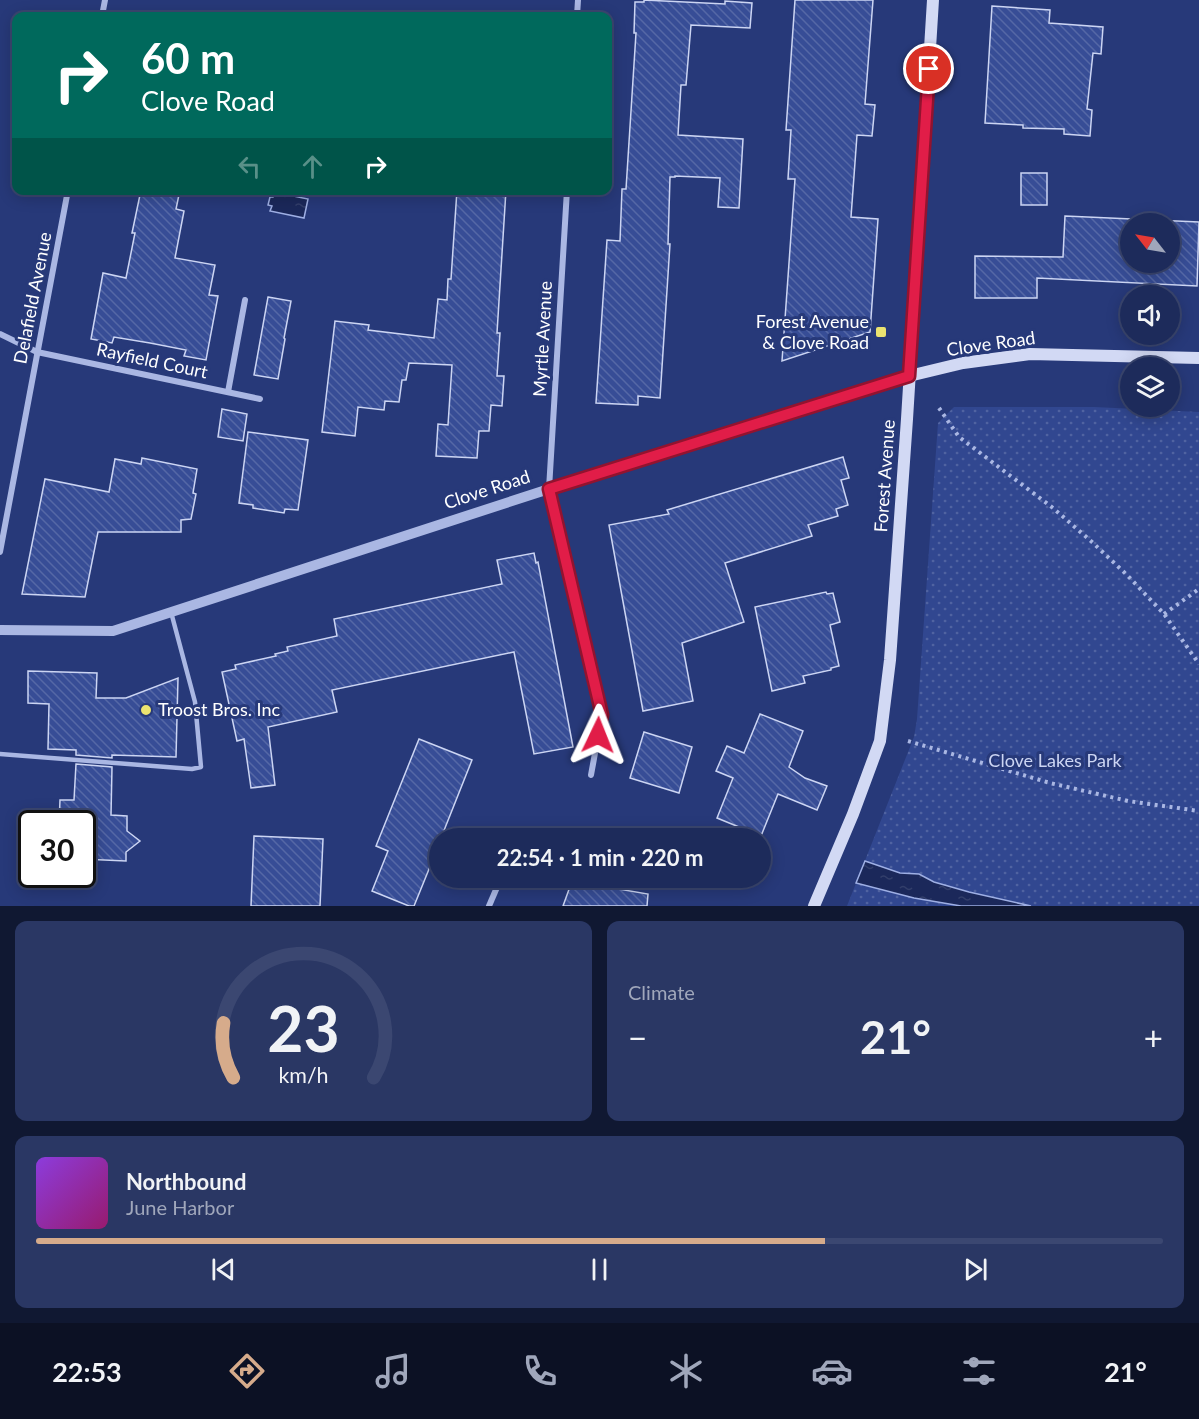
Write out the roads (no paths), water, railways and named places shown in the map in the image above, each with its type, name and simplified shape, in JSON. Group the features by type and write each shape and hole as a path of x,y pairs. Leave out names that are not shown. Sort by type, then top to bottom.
{"main road":[{"name":"Forest Avenue","path":"814,906 853,814 880,741 890,660 933,0"},
{"name":"Clove Road","path":"909,376 963,363 1030,354 1199,358"}],"street":[{"name":"Delafield Avenue","path":"0,552 67,195"},
{"name":"Myrtle Avenue","path":"567,195 549,489 602,715 591,775"},
{"path":"228,392 245,300"},
{"name":"Rayfield Court","path":"0,334 37,352 260,399"},
{"name":"Clove Road","path":"0,630 113,631 549,489 909,376"},
{"path":"489,906 497,888"}],"lane":[{"path":"0,754 192,769 201,767 195,702 171,612"}],"water":[{"path":"273,195 289,195 308,199 304,218 270,211 272,206 268,205 270,197"},
{"path":"865,861 900,873 919,874 934,882 969,892 1031,906 961,906 914,898 856,883"}],"place":[{"name":"Forest Avenue & Clove Road","path":"881,332"},
{"name":"Troost Bros. Inc","path":"146,710"}],"park label":[{"name":"Clove Lakes Park","path":"1055,761"}]}
